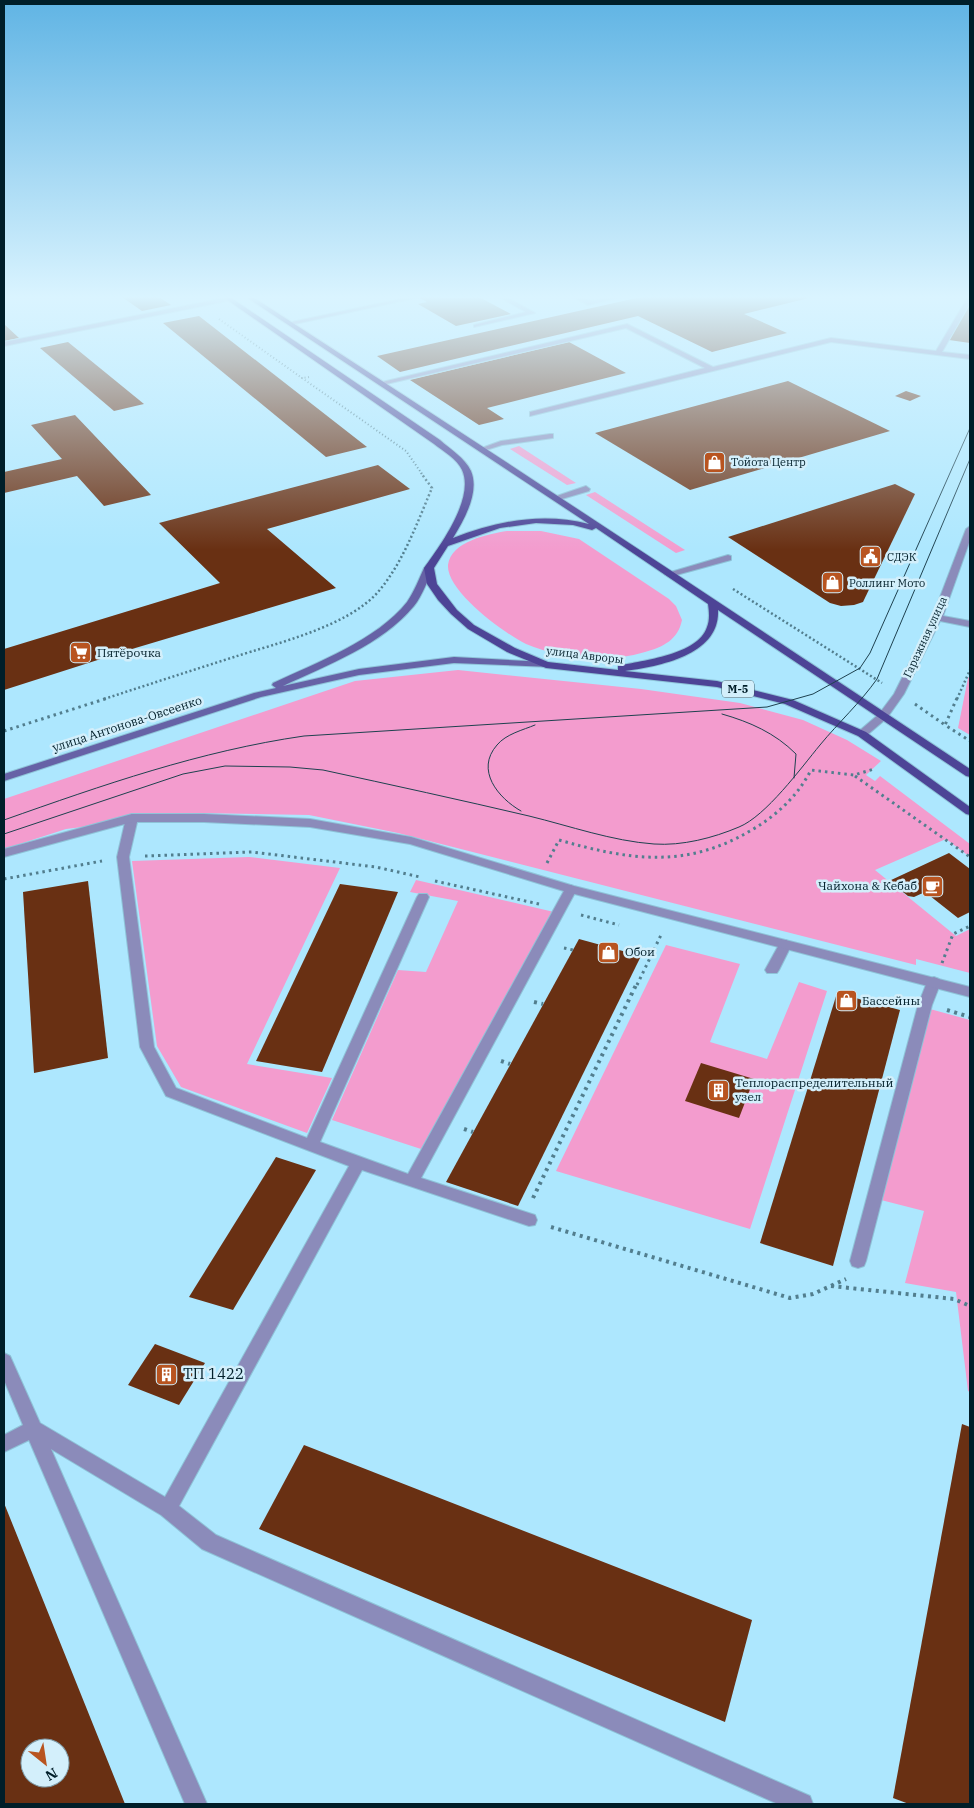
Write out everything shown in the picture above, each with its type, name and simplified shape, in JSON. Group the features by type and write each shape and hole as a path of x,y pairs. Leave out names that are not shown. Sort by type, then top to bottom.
{"main road":[{"path":"350,381 437,442 463,464 468,473 470,483 469,496 445,544 429,568"},
{"path":"382,383 970,774"},
{"path":"445,544 481,530 530,521 577,523 606,532"},
{"name":"улица Авроры","path":"429,568 432,584 441,598 471,627 511,650 546,665 607,670 717,684 789,702 862,734 970,812"},
{"name":"улица Антонова-Овсеенко","path":"258,695 378,632 411,603 429,568"},
{"path":"607,670 634,667 660,660 691,648 704,638 712,628 713,602"},
{"name":"улица Антонова-Овсеенко","path":"4,778 258,695 359,672 454,660 546,665"}],"street":[{"path":"382,383 389,381"},
{"path":"533,414 663,381"},
{"path":"482,449 550,436"},
{"path":"555,498 586,489"},
{"name":"Гаражная улица","path":"862,734 883,716 899,694 936,618 970,529"},
{"path":"669,574 728,558"},
{"path":"936,618 970,624"},
{"path":"4,853 132,818 204,818 310,823 411,841 571,889 970,992"},
{"path":"132,818 123,857 147,1047 171,1092 411,1182 529,1220"},
{"path":"411,1182 571,889"},
{"path":"311,1146 423,897"},
{"path":"772,970 786,944"},
{"path":"858,1261 925,1005 934,982"},
{"path":"168,1509 358,1163"},
{"path":"4,1361 196,1804"},
{"path":"34,1429 168,1509 209,1542 802,1804"},
{"path":"4,1444 34,1429"}],"path":[{"path":"4,731 309,633 338,620 368,602 389,578 432,488 406,451 307,381"},
{"path":"970,670 945,724 970,741"},
{"path":"544,870 559,840 610,854 644,857 686,856 726,844 760,826 784,808 804,786 811,770 854,775 876,768"},
{"path":"854,775 970,857"},
{"path":"4,879 123,857 252,852 376,867 520,899 623,926"},
{"path":"579,924 583,916"},
{"path":"934,982 953,934 970,926"},
{"path":"651,933 670,938"},
{"path":"530,1203 661,935"},
{"path":"562,956 570,940"},
{"path":"532,1011 540,994"},
{"path":"925,1005 970,1017"},
{"path":"499,1070 508,1053"},
{"path":"462,1137 471,1121"},
{"path":"529,1220 790,1298 813,1294 856,1274 858,1261"},
{"path":"830,1286 954,1299 970,1306"}],"shaded area":[{"path":"519,446 576,483 567,485 510,449"},
{"path":"595,492 685,550 676,553 586,495"},
{"path":"507,531 541,531 579,539 669,599 676,606 682,620 677,633 669,642 652,650 624,657 602,659 580,658 554,653 517,639 466,599 456,587 450,575 448,565 456,550 463,544 491,534"},
{"path":"458,670 641,689 740,703 803,720 847,740 881,761 866,775 875,781 880,776 970,844 970,857 946,839 875,870 956,936 970,929 970,973 916,959 916,965 398,833 309,815 198,813 66,829 4,849 4,799 355,681"},
{"path":"970,676 970,735 958,728"},
{"path":"249,857 340,868 247,1064 332,1078 307,1133 181,1087 157,1046 132,861"},
{"path":"416,880 554,912 421,1149 332,1120 398,970 426,972 458,901 410,892"},
{"path":"666,945 740,964 710,1042 767,1059 799,982 827,991 750,1229 556,1171"},
{"path":"930,1009 970,1020 970,1392 968,1391 956,1292 905,1283 924,1211 881,1200"}],"building":[{"path":"79,381 116,381 144,404 114,411"},
{"path":"234,381 283,381 367,447 326,457"},
{"path":"412,381 593,381 487,408 504,419 479,425"},
{"name":"Тойота Центр","path":"787,381 890,431 690,490 595,433"},
{"path":"906,391 921,396 910,401 895,396"},
{"path":"75,415 151,495 104,506 77,476 4,493 4,472 62,459 31,425"},
{"path":"378,465 410,489 267,529 336,588 132,649 4,690 4,649 220,583 159,523"},
{"path":"895,484 915,494 863,602 854,605 841,606 830,603 728,537"},
{"name":"Чайхона & Кебаб","path":"949,853 970,869 970,912 958,918 925,892 914,897 908,896 889,881"},
{"path":"88,881 108,1058 34,1073 23,892"},
{"path":"340,884 398,892 322,1072 256,1061"},
{"path":"579,939 641,956 518,1206 446,1182"},
{"path":"837,993 900,1010 833,1266 760,1243"},
{"name":"Теплораспределительный узел","path":"701,1063 754,1079 739,1118 685,1101"},
{"path":"276,1157 316,1170 233,1310 189,1297"},
{"name":"ТП 1422","path":"155,1344 205,1363 179,1405 128,1385"},
{"path":"962,1424 970,1427 970,1804 909,1804 893,1798"},
{"path":"304,1445 752,1620 725,1722 259,1529"},
{"path":"4,1503 125,1804 4,1804"}],"tram line":[{"path":"4,820 152,770 265,742 304,736 767,707 813,694 860,668 870,653 970,428"},
{"path":"794,777 877,679 970,459"},
{"path":"722,714 762,729 780,740 796,754 794,777"},
{"path":"521,811 504,799 497,791 492,782 488,764 491,754 501,741 535,725"},
{"path":"4,834 183,774 225,766 290,767 323,770 529,816 607,836 654,844 675,844 708,838 739,827 760,813 794,777"}],"place":[{"name":"Тойота Центр","path":"715,462"},
{"name":"СДЭК","path":"871,557"},
{"name":"Роллинг Мото","path":"833,583"},
{"name":"Пятёрочка","path":"81,653"},
{"name":"Чайхона & Кебаб","path":"933,886"},
{"name":"Обои","path":"609,952"},
{"name":"Бассейны","path":"846,1001"},
{"name":"Теплораспределительный узел","path":"719,1090"},
{"name":"ТП 1422","path":"167,1374"}]}
